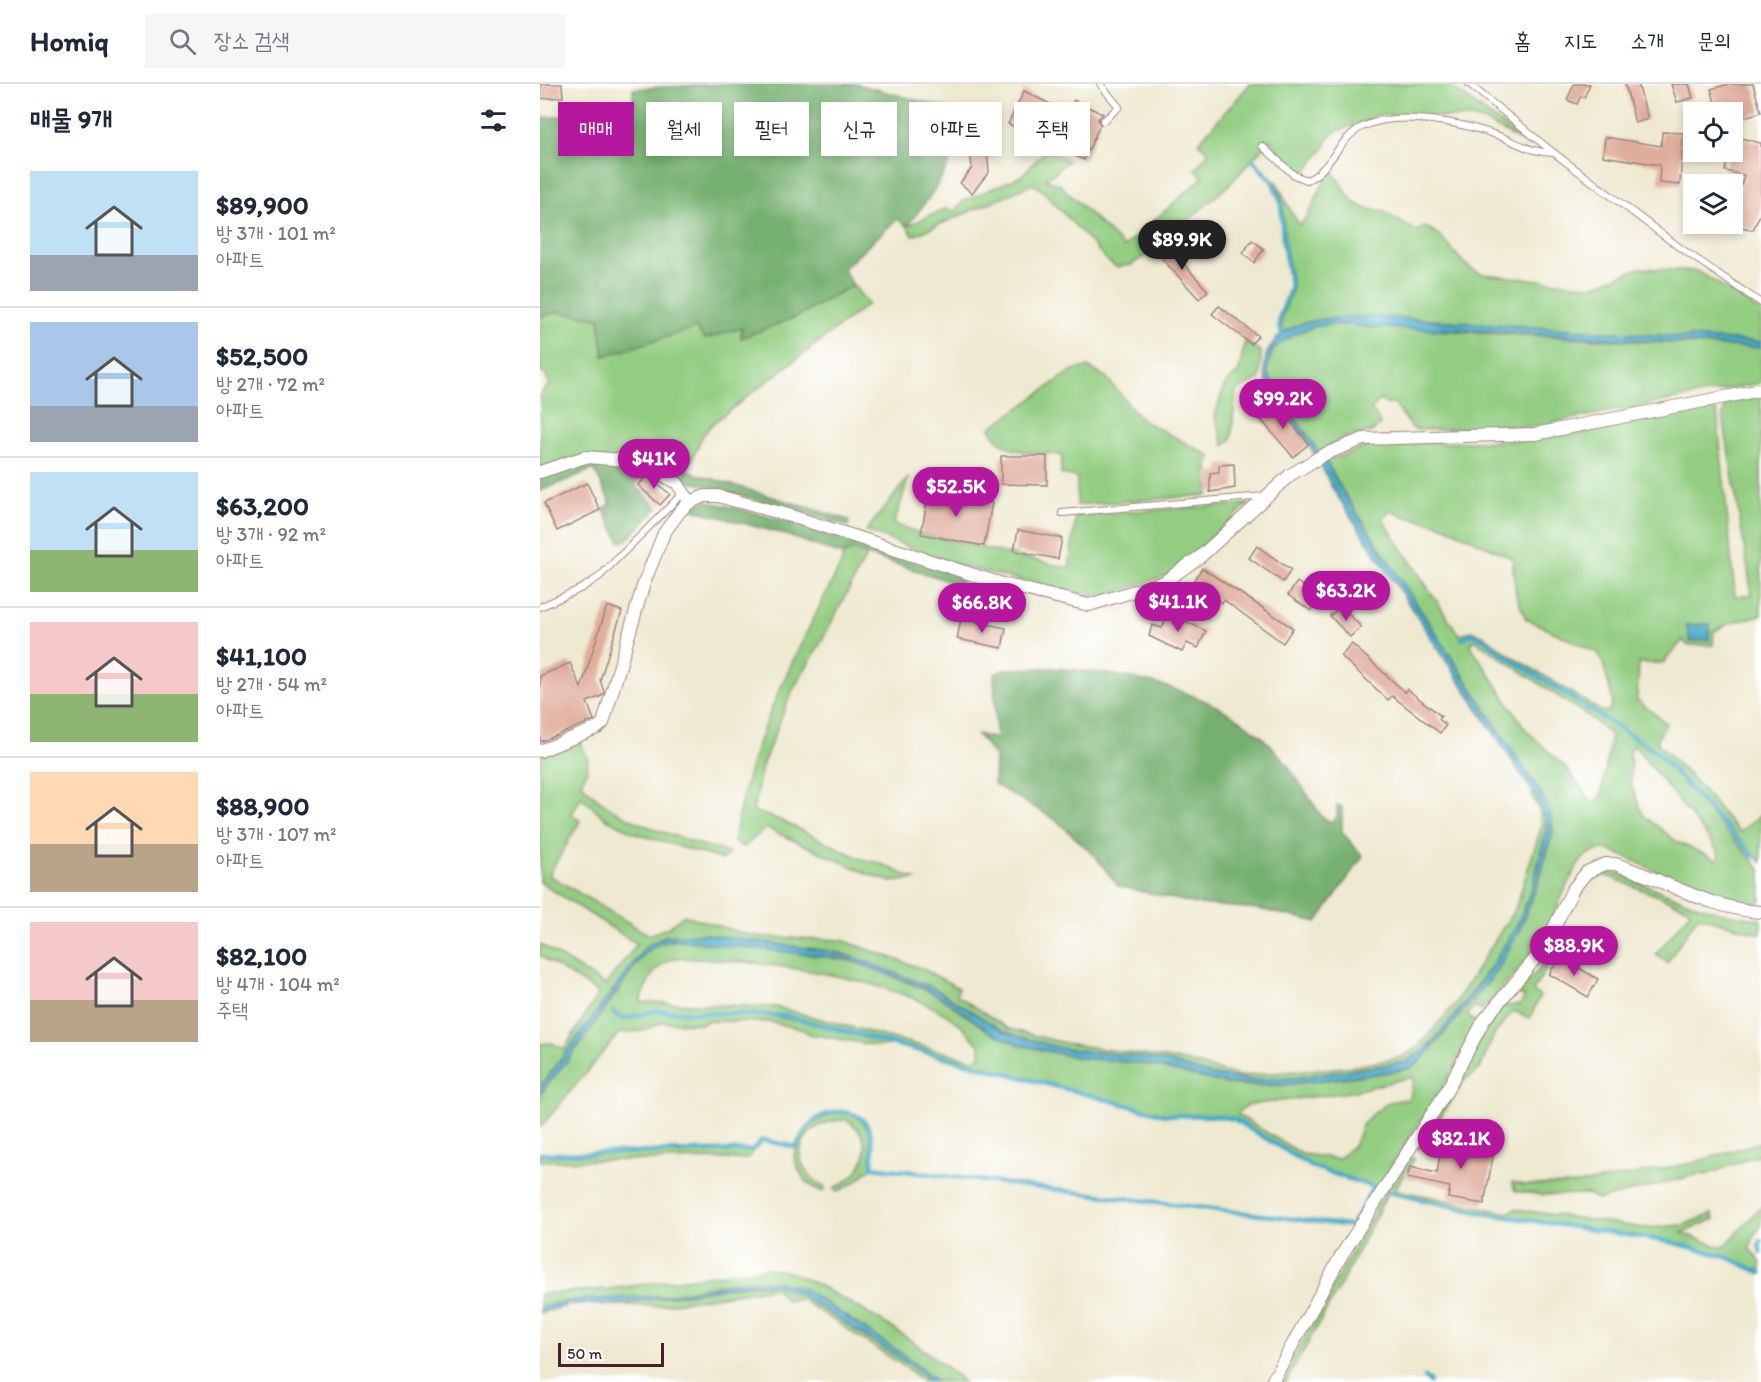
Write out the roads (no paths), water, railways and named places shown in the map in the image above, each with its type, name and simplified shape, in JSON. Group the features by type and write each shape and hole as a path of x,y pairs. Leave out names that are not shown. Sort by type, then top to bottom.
{"street":[{"path":"540,751 597,728 603,723 644,583 670,522 687,498 718,496 862,537 904,554 999,583 1089,605 1164,582 1201,556 1290,475 1325,454 1363,439 1535,435 1761,390"},
{"path":"540,472 585,457 637,461 677,483 687,498"},
{"path":"1272,1382 1341,1256 1446,1092 1484,1020 1544,948 1573,889 1587,872 1605,864 1615,864 1709,901 1744,911 1761,912"}],"lane":[{"path":"1100,84 1119,107 1103,121"},
{"path":"1469,84 1554,153 1679,247 1761,303"},
{"path":"1262,146 1294,175 1307,180 1319,175 1336,150 1360,128 1389,119 1424,120 1462,127 1501,137 1533,152 1554,153"},
{"path":"1062,513 1266,496"},
{"path":"540,607 582,588 599,577 687,498"}],"water":[{"path":"1370,316 1761,342 1761,348 1488,331 1374,328 1342,324 1317,326 1296,333 1273,349 1267,371 1284,403 1319,453 1315,455 1268,384 1264,368 1267,353 1285,331 1298,325 1327,319"},
{"path":"1326,461 1342,490 1541,794 1550,812 1553,832 1537,886 1521,927 1496,973 1418,1063 1411,1068 1391,1072 1283,1085 1227,1084 1145,1064 1080,1058 1020,1045 990,1032 951,1003 924,988 847,959 678,940 660,943 644,954 577,1048 540,1094 540,1087 646,946 666,936 706,934 828,951 856,958 934,988 1005,1032 1060,1048 1169,1062 1212,1075 1246,1080 1294,1078 1406,1062 1430,1044 1457,1013 1491,967 1517,925 1533,886 1546,830 1546,820 1534,794 1332,488 1320,463"},
{"path":"1710,624 1709,640 1690,641 1686,625"},
{"path":"746,1281 779,1282 804,1289 904,1355 937,1382 929,1382 912,1366 801,1295 776,1285 745,1285 617,1305 574,1304 540,1313 540,1307 573,1300 663,1296"}],"waterway":[{"path":"1253,160 1272,181 1281,203 1283,243 1291,287 1280,316 1279,326 1283,336"},
{"path":"1462,639 1470,634 1482,638 1506,656 1657,752 1753,856"},
{"path":"540,1154 753,1150 762,1140 796,1147 806,1129 815,1120 829,1113 845,1112 859,1117 869,1129 873,1153 872,1167 1351,1226 1373,1187 1311,1166 1234,1119 1215,1116 1165,1115 787,1016 655,1011 622,1019 613,1012"},
{"path":"1388,1192 1482,1213 1671,1242 1727,1257 1761,1273"},
{"path":"1761,1241 1759,1246 1761,1253"},
{"path":"1425,1378 1430,1382"}]}
